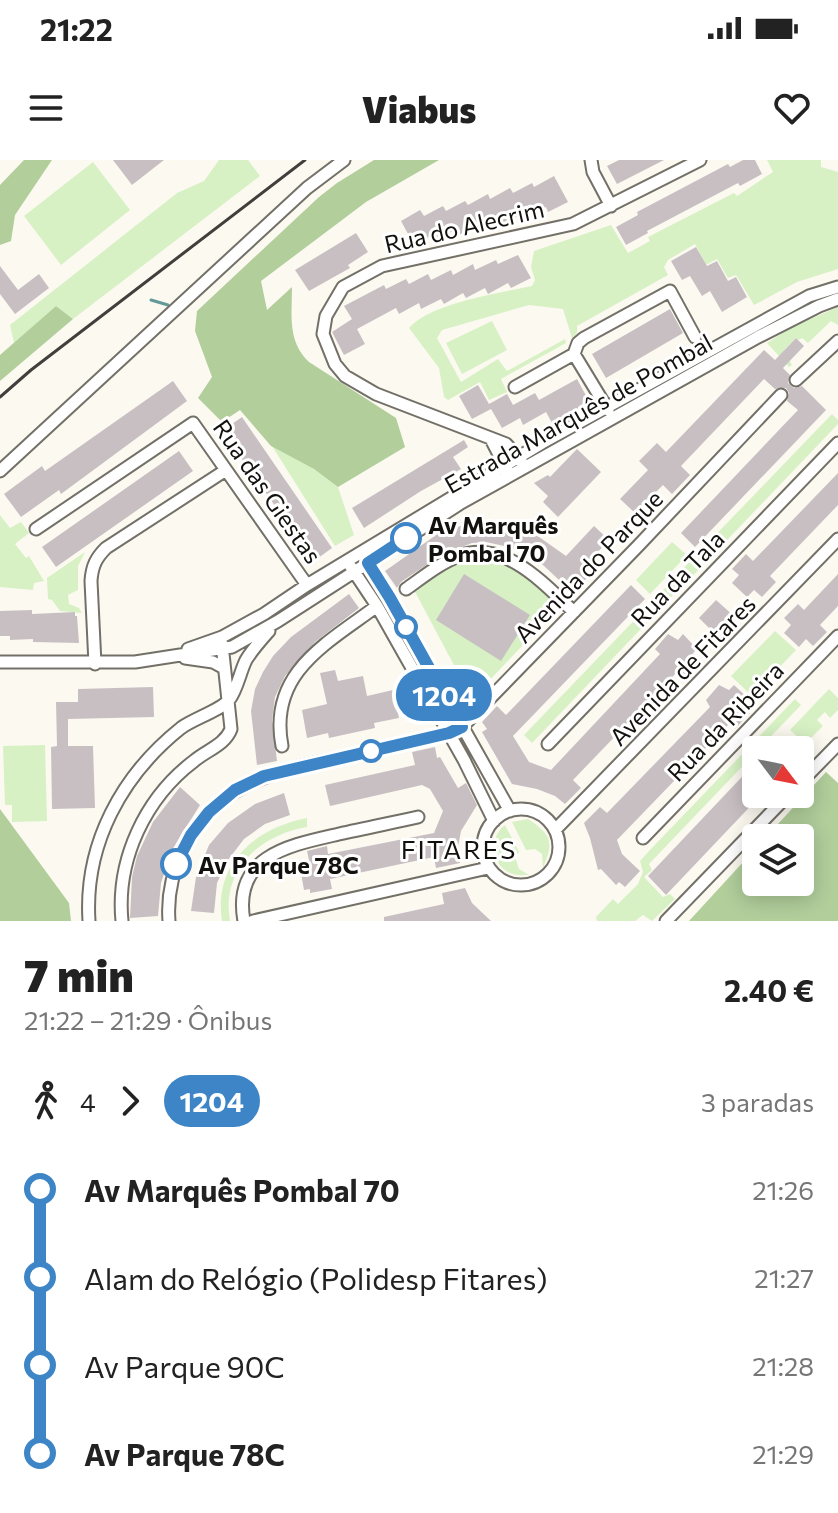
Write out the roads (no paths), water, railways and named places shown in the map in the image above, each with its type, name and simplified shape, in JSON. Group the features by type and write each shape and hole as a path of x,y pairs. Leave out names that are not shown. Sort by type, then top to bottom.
{"street":[{"path":"0,471 307,188 344,160"},
{"path":"591,160 593,172 611,206"},
{"name":"Rua do Alecrim","path":"522,462 506,444 376,394 345,376 335,364 323,334 333,301 343,287 382,266 573,224 700,160"},
{"name":"Estrada Marquês de Pombal","path":"0,662 95,664 169,656 225,644 278,621 351,566 360,552 809,296 838,287"},
{"path":"515,387 574,354 578,343 584,338 670,291 695,337"},
{"name":"Estrada Marquês de Pombal","path":"609,412 838,299"},
{"path":"796,380 838,341"},
{"path":"574,354 609,412"},
{"name":"Avenida do Parque","path":"169,921 169,891 176,864 191,835 209,812 235,790 283,770 449,733 462,727 781,395"},
{"name":"Rua das Giestas","path":"36,529 193,423 307,585"},
{"path":"491,439 507,470"},
{"name":"Rua da Tala","path":"548,744 838,443"},
{"path":"95,664 91,581 97,557 106,548 226,470"},
{"name":"Estrada Marquês de Pombal","path":"225,644 307,585 351,566 368,563 507,470"},
{"name":"Avenida de Fitares","path":"555,830 838,539"},
{"path":"360,552 390,598 510,811"},
{"path":"406,589 461,555 494,554 517,563 537,577 574,612"},
{"path":"351,566 449,733 494,821"},
{"path":"282,746 278,718 280,706 299,668 319,649 377,606"},
{"path":"89,921 90,879 97,849 121,792 156,748 191,720 228,701 253,651 278,621"},
{"name":"Rua da Ribeira","path":"643,838 838,636"},
{"path":"225,644 239,657 241,673"},
{"path":"122,921 126,865 137,831 149,809 170,782 227,739 231,729 224,668 225,644"},
{"name":"Estrada Marquês de Pombal","path":"169,656 213,662 224,668"},
{"path":"814,769 838,744"},
{"path":"666,921 775,808"},
{"path":"510,811 531,811 541,815 555,830 559,853 548,874 539,881 517,886 506,883 488,868 483,848 488,829 510,811"},
{"path":"244,921 246,887 255,869 270,855 289,845 418,817"},
{"path":"253,921 488,868"}],"waterway":[{"path":"151,300 168,305"}],"railway":[{"path":"0,397 305,160"}],"place":[{"name":"Av Marquês Pombal 70","path":"406,538"},
{"name":"Av Parque 78C","path":"176,864"}],"district":[{"name":"FITARES","path":"459,848"}]}
